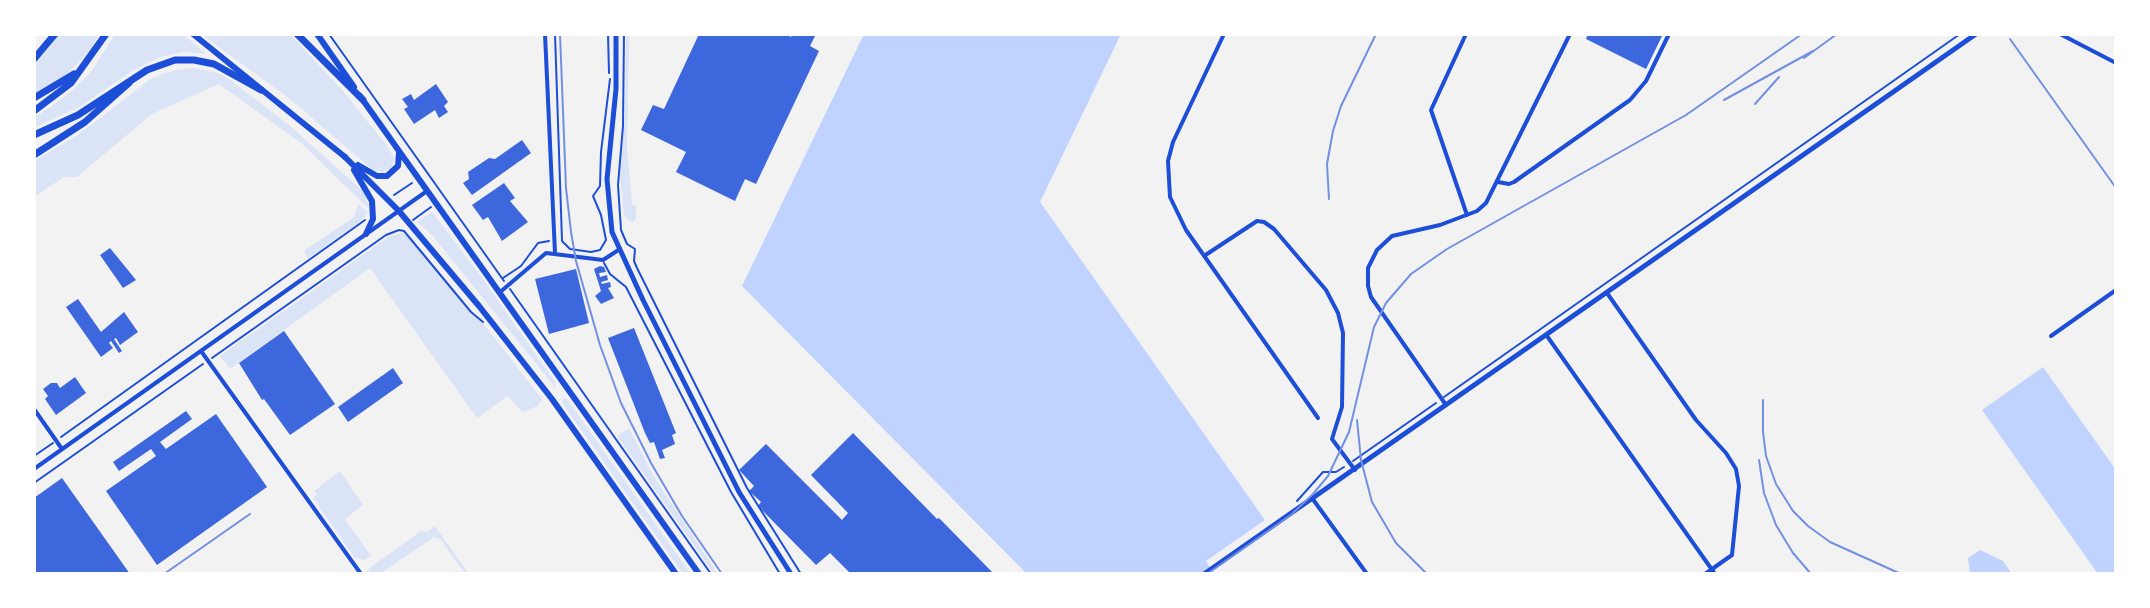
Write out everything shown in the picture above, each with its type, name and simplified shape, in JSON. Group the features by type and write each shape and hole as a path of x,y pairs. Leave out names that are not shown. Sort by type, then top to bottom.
{"highway":[{"path":"34,59 55,34"},
{"path":"34,111 65,89 106,34"},
{"path":"297,34 363,100"},
{"path":"34,135 78,115 133,78 166,62 194,60 222,67 261,90"},
{"path":"34,98 85,65"},
{"path":"34,155 85,122 121,93 133,78"}],"main road":[{"path":"193,34 345,157 398,210 552,399 676,574"},
{"path":"317,34 699,574"},
{"path":"616,34 616,89 607,190 612,232 739,492 791,574"},
{"path":"1204,574 1976,34"},
{"path":"345,157 372,174 387,176 398,166 398,149"},
{"path":"345,157 372,201 373,219 366,234"},
{"path":"552,399 567,388"}],"street":[{"path":"545,34 555,253"},
{"path":"1224,34 1173,142 1168,161 1170,197 1177,216 1318,418"},
{"path":"1466,34 1431,110 1467,215"},
{"path":"1446,405 1371,297 1368,268 1377,250 1392,236 1467,215 1486,203 1570,34"},
{"path":"1498,182 1514,182 1630,100 1646,81 1669,34"},
{"path":"2060,34 2116,63"},
{"path":"34,469 427,191"},
{"path":"1204,256 1257,221 1264,222 1274,229 1326,290 1338,313 1343,333 1342,407 1332,439 1355,470"},
{"path":"499,293 539,257 555,253 603,260 620,249"},
{"path":"2051,336 2116,290"},
{"path":"1607,293 1696,420 1736,469 1739,486 1732,555 1713,572 1705,574"},
{"path":"1547,336 1713,572"},
{"path":"201,351 361,574"},
{"path":"34,409 62,449"},
{"path":"1312,498 1367,574"}],"path":[{"path":"329,34 711,574"},
{"path":"555,34 562,241"},
{"path":"502,278 521,266 538,243 562,241 570,249 591,252 600,250 605,244 602,218 593,196 600,186 610,79 608,34"},
{"path":"624,34 623,126 618,185 622,234 627,244 635,249 637,268 743,481 801,574"},
{"path":"1291,505 1307,492 1323,472 1336,472 1350,463 1960,34"},
{"path":"388,199 427,172"},
{"path":"34,483 386,235 399,230 445,197"},
{"path":"34,456 363,223 368,215"},
{"path":"399,230 404,231 471,312 484,322"},
{"path":"603,260 610,274 626,287 731,492 780,574"}],"shaded area":[{"path":"59,34 99,34 89,52 58,82 34,94 34,63"},
{"path":"115,34 183,34 206,54 184,52 160,57 132,71 81,106 34,128 34,118 66,96 91,72"},
{"path":"201,34 290,34 343,91 388,147 394,159 392,168 383,172 373,170 290,99"},
{"path":"626,34 629,34 627,147 632,205 636,205 636,219 632,223 624,216 620,176 625,116"},
{"path":"193,68 218,73 229,79 289,125 365,193 369,209 301,143 219,84 152,114 77,177 64,177 34,197 34,161 79,134 152,78"},
{"path":"358,204 368,212 362,220 308,259 304,251 354,217"},
{"path":"432,212 556,383 555,387 431,234 417,222"},
{"path":"406,234 471,314 482,322 542,399 538,406 522,412 508,396 477,418 370,268 230,369 220,356 388,237"},
{"path":"563,397 691,574 683,574 562,403"},
{"path":"629,428 654,477 718,574 714,574 617,436"},
{"path":"340,471 363,505 345,519 371,556 364,560 355,558 313,498 317,494 314,491"},
{"path":"435,526 469,574 465,574 441,540 434,537 380,574 372,574 368,569 421,531 427,532"}],"water":[{"path":"864,34 1121,34 1040,202 1265,520 1206,561 1214,574 1027,574 742,286"},
{"path":"2043,367 2116,470 2116,574 2098,574 1982,410"},
{"path":"1980,550 2003,561 2012,574 1970,574 1968,558"}],"building":[{"path":"699,34 785,34 791,37 792,34 811,34 815,36 810,46 819,51 756,184 745,179 735,201 676,172 686,152 641,130 653,105 664,109"},
{"path":"1588,34 1663,34 1646,69 1586,39"},
{"path":"436,84 448,102 444,106 448,112 439,118 435,110 414,124 404,109 408,107 402,99 411,94 414,100"},
{"path":"522,140 531,153 472,195 463,183 469,179 468,172 489,158 495,159"},
{"path":"504,183 515,198 510,201 528,222 502,241 488,217 483,220 472,205"},
{"path":"110,248 136,280 123,288 100,255"},
{"path":"600,266 606,272 599,273 600,277 607,275 608,280 601,282 610,282 611,287 608,288 614,298 601,304 595,296 601,291 594,269"},
{"path":"576,269 589,323 549,334 535,279"},
{"path":"78,299 101,332 124,312 138,332 120,345 114,339 122,351 119,353 111,341 109,343 113,348 101,357 66,307"},
{"path":"634,328 676,433 672,435 675,444 662,450 665,458 660,459 654,442 650,443 645,433 608,338"},
{"path":"284,331 335,404 290,435 262,400 239,363"},
{"path":"393,368 403,383 348,422 338,407"},
{"path":"75,377 86,393 56,415 45,399 48,396 43,389 51,383 57,383 60,388"},
{"path":"186,411 192,419 160,442 166,449 216,414 267,487 157,565 106,491 156,456 151,449 119,471 113,462"},
{"path":"853,433 994,574 851,574 830,553 816,565 758,506 761,502 749,491 754,486 739,470 766,444 842,520 848,513 811,475"},
{"path":"62,478 130,574 34,574 34,498"}],"railway":[{"path":"560,34 566,188 571,232 600,345 621,403 651,463 682,516 722,574"},
{"path":"1329,199 1327,164 1333,131 1341,106 1376,34"},
{"path":"1207,574 1292,514 1328,476 1349,432 1374,327 1386,303 1411,274 1447,249 1686,115 1802,34"},
{"path":"1804,58 1837,34"},
{"path":"2112,34 2116,37"},
{"path":"2010,39 2116,188"},
{"path":"1724,100 1813,51"},
{"path":"1755,104 1779,77"},
{"path":"1763,400 1766,456 1776,484 1793,511 1830,542 1901,574"},
{"path":"1357,420 1361,460 1372,502 1396,543 1427,574"},
{"path":"1759,460 1764,493 1776,525 1793,553 1811,574"},
{"path":"164,574 250,514"}]}
